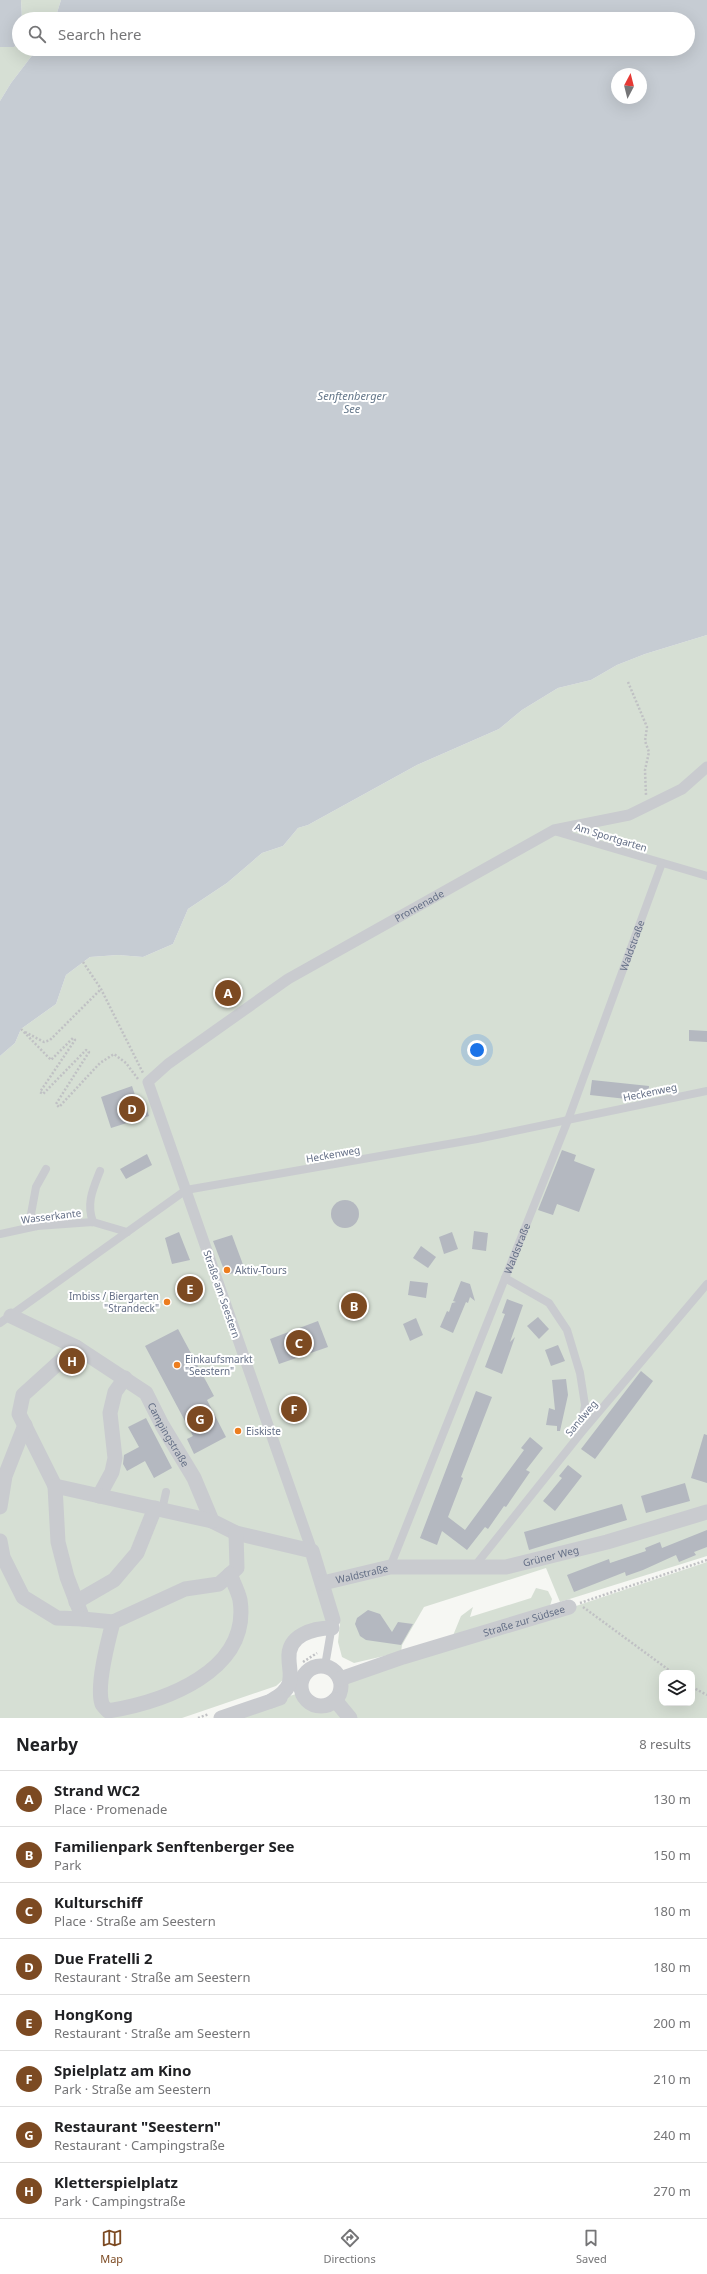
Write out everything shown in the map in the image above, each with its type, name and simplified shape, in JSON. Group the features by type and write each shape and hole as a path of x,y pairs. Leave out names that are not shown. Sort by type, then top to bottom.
{"street":[{"name":"Promenade","path":"143,1080 168,1064 288,978 554,830 629,815 682,789 707,767"},
{"name":"Straße am Seestern","path":"143,1080 186,1190 312,1551"},
{"name":"Campingstraße","path":"6,1319 76,1347 146,1393 162,1425 194,1478 212,1521"},
{"path":"76,1347 23,1395 19,1414 55,1486 58,1542 76,1602 83,1619"},
{"path":"98,1496 112,1472 115,1458 110,1413 115,1392 125,1378"},
{"path":"0,1507 5,1476 25,1425"},
{"path":"55,1486 212,1521 236,1533 312,1551 323,1583 332,1624 309,1631 292,1644 289,1655 291,1674 290,1682 283,1693 271,1701"},
{"path":"76,1602 114,1580 137,1553 159,1509"},
{"name":"Grüner Weg","path":"390,1567 506,1567 607,1542 707,1512"},
{"path":"0,1541 3,1557 23,1597 57,1618 113,1622 185,1589 219,1584 237,1568 236,1533"},
{"name":"Waldstraße","path":"323,1583 390,1567"},
{"path":"113,1622 105,1652 101,1683 102,1704 108,1711 138,1706 178,1692 213,1670 231,1646 240,1624 240,1599 230,1574"},
{"name":"Straße zur Südsee","path":"340,1680 403,1657 573,1605"},
{"path":"320,1666 325,1666 332,1669 340,1680 340,1691 335,1700 330,1704 319,1706 308,1701 302,1692 302,1680 308,1670 320,1666"},
{"path":"221,1718 302,1692"},
{"path":"335,1700 350,1718"}],"lane":[{"name":"Am Sportgarten","path":"554,830 707,876"},
{"name":"Waldstraße","path":"390,1567 568,1120 662,863"},
{"name":"Heckenweg","path":"6,1319 186,1190 477,1138 707,1091"},
{"path":"37,1226 31,1214 36,1186 46,1169"},
{"path":"92,1222 90,1197 100,1171"},
{"name":"Wasserkante","path":"0,1234 37,1226 92,1222 127,1232"},
{"path":"505,1278 549,1303 567,1330 580,1373 585,1405 581,1433"},
{"name":"Sandweg","path":"474,1567 581,1433 707,1284"},
{"path":"159,1509 166,1492"},
{"path":"325,1666 332,1624"}],"path":[{"path":"628,682 647,727 645,741 649,752 645,770 645,784 648,805"},
{"path":"83,962 101,989 143,1080"},
{"path":"101,989 50,1040 44,1042 21,1030 51,1060 73,1038 75,1040 40,1092 43,1094 86,1050 89,1052 56,1104 59,1107 100,1062 114,1054 126,1063 143,1080"},
{"name":"Straße zur Südsee","path":"573,1605 707,1560"},
{"path":"573,1605 669,1670"},
{"path":"695,1689 707,1695"}],"shaded area":[{"path":"21,0 61,0 57,12 22,12"},
{"path":"0,47 12,47 12,56 32,56 11,83 0,101"},
{"path":"707,635 707,1556 560,1602 546,1568 424,1607 402,1645 401,1652 354,1663 342,1657 338,1642 340,1623 321,1623 306,1626 284,1679 276,1686 182,1718 0,1718 0,1056 15,1043 21,1029 56,1004 66,975 90,957 118,955 143,957 173,944 188,909 227,883 262,853 283,846 298,828 308,825 417,765 499,729 522,710 558,688 591,680 617,665 645,654"},
{"path":"707,1562 707,1718 223,1718 302,1692 306,1698 314,1704 318,1705 328,1703 338,1696 341,1685 438,1648 576,1606"},
{"path":"536,1588 548,1591 552,1599 550,1606 452,1638 461,1616 473,1607 470,1617 531,1598"}],"water":[{"path":"0,0 21,0 22,12 12,12 12,47 0,47"},
{"name":"Senftenberger See","path":"61,0 707,0 707,635 645,654 617,665 591,680 558,688 522,710 499,729 417,765 308,825 298,828 283,846 262,853 227,883 188,909 173,944 143,957 118,955 90,957 66,975 56,1004 21,1029 15,1043 0,1056 0,101 11,83 32,56 695,56 695,12 57,12"}],"building":[{"path":"231,985 236,994 224,1001 219,993"},
{"path":"689,1030 707,1031 707,1042 689,1041"},
{"path":"592,1080 649,1086 648,1098 636,1100 590,1095"},
{"path":"132,1086 137,1101 143,1099 149,1116 111,1128 101,1097"},
{"path":"562,1150 576,1155 574,1161 595,1169 579,1212 557,1204 553,1215 538,1210"},
{"path":"147,1154 152,1165 126,1179 120,1169"},
{"path":"345,1200 355,1204 359,1214 355,1224 345,1228 335,1224 331,1214 335,1204"},
{"path":"474,1231 488,1233 486,1251 472,1249"},
{"path":"179,1232 190,1260 172,1264 165,1238"},
{"path":"452,1232 458,1249 444,1254 439,1237"},
{"path":"232,1235 245,1270 226,1275 213,1241"},
{"path":"421,1246 436,1257 428,1268 413,1258"},
{"path":"410,1281 428,1283 426,1298 408,1295"},
{"path":"461,1281 470,1284 475,1301 470,1297 468,1303 466,1302 453,1333 440,1327 447,1311 449,1312 452,1303 456,1302 453,1301"},
{"path":"507,1299 523,1305 510,1342 515,1337 502,1374 485,1367 505,1314 502,1313"},
{"path":"538,1317 549,1329 539,1339 527,1326"},
{"path":"416,1318 423,1335 410,1341 403,1324"},
{"path":"318,1321 328,1347 279,1364 270,1339"},
{"path":"178,1329 214,1396 207,1400 226,1437 194,1454 187,1439 193,1436 145,1346"},
{"path":"558,1345 565,1361 551,1366 545,1350"},
{"path":"641,1371 653,1381 595,1459 581,1449"},
{"path":"566,1379 568,1395 560,1431 557,1431 557,1426 546,1425 549,1408 555,1410 552,1380"},
{"path":"476,1391 492,1397 461,1477 463,1478 448,1517 465,1530 524,1450 521,1448 530,1437 543,1448 526,1470 530,1472 506,1507 504,1506 488,1529 485,1527 467,1550 442,1531 437,1545 420,1538"},
{"path":"146,1418 172,1468 154,1478 145,1461 127,1471 123,1464 124,1455 139,1447 128,1427"},
{"path":"704,1434 707,1435 707,1483 691,1478"},
{"path":"568,1465 582,1476 555,1511 543,1501 562,1478 559,1476"},
{"path":"685,1483 690,1501 646,1513 641,1496"},
{"path":"622,1504 627,1520 529,1550 524,1532"},
{"path":"707,1530 707,1547 694,1552 696,1555 679,1562 676,1555 643,1570 626,1576 625,1572 574,1592 567,1575 609,1559 610,1563 646,1551 645,1548 660,1542 662,1548"},
{"path":"368,1610 380,1614 392,1632 398,1622 413,1624 401,1645 366,1640 360,1636 355,1624 357,1618"}],"place":[{"name":"Strand WC2","path":"228,993"},
{"name":"Due Fratelli 2","path":"132,1109"},
{"name":"Aktiv-Tours","path":"227,1270"},
{"name":"HongKong","path":"190,1289"},
{"name":"Imbiss / Biergarten \"Strandeck\"","path":"167,1302"},
{"name":"Familienpark Senftenberger See","path":"354,1306"},
{"name":"Kulturschiff","path":"299,1343"},
{"name":"Kletterspielplatz","path":"72,1361"},
{"name":"Einkaufsmarkt \"Seestern\"","path":"177,1365"},
{"name":"Spielplatz am Kino","path":"294,1409"},
{"name":"Restaurant \"Seestern\"","path":"200,1419"},
{"name":"Eiskiste","path":"238,1431"}]}
